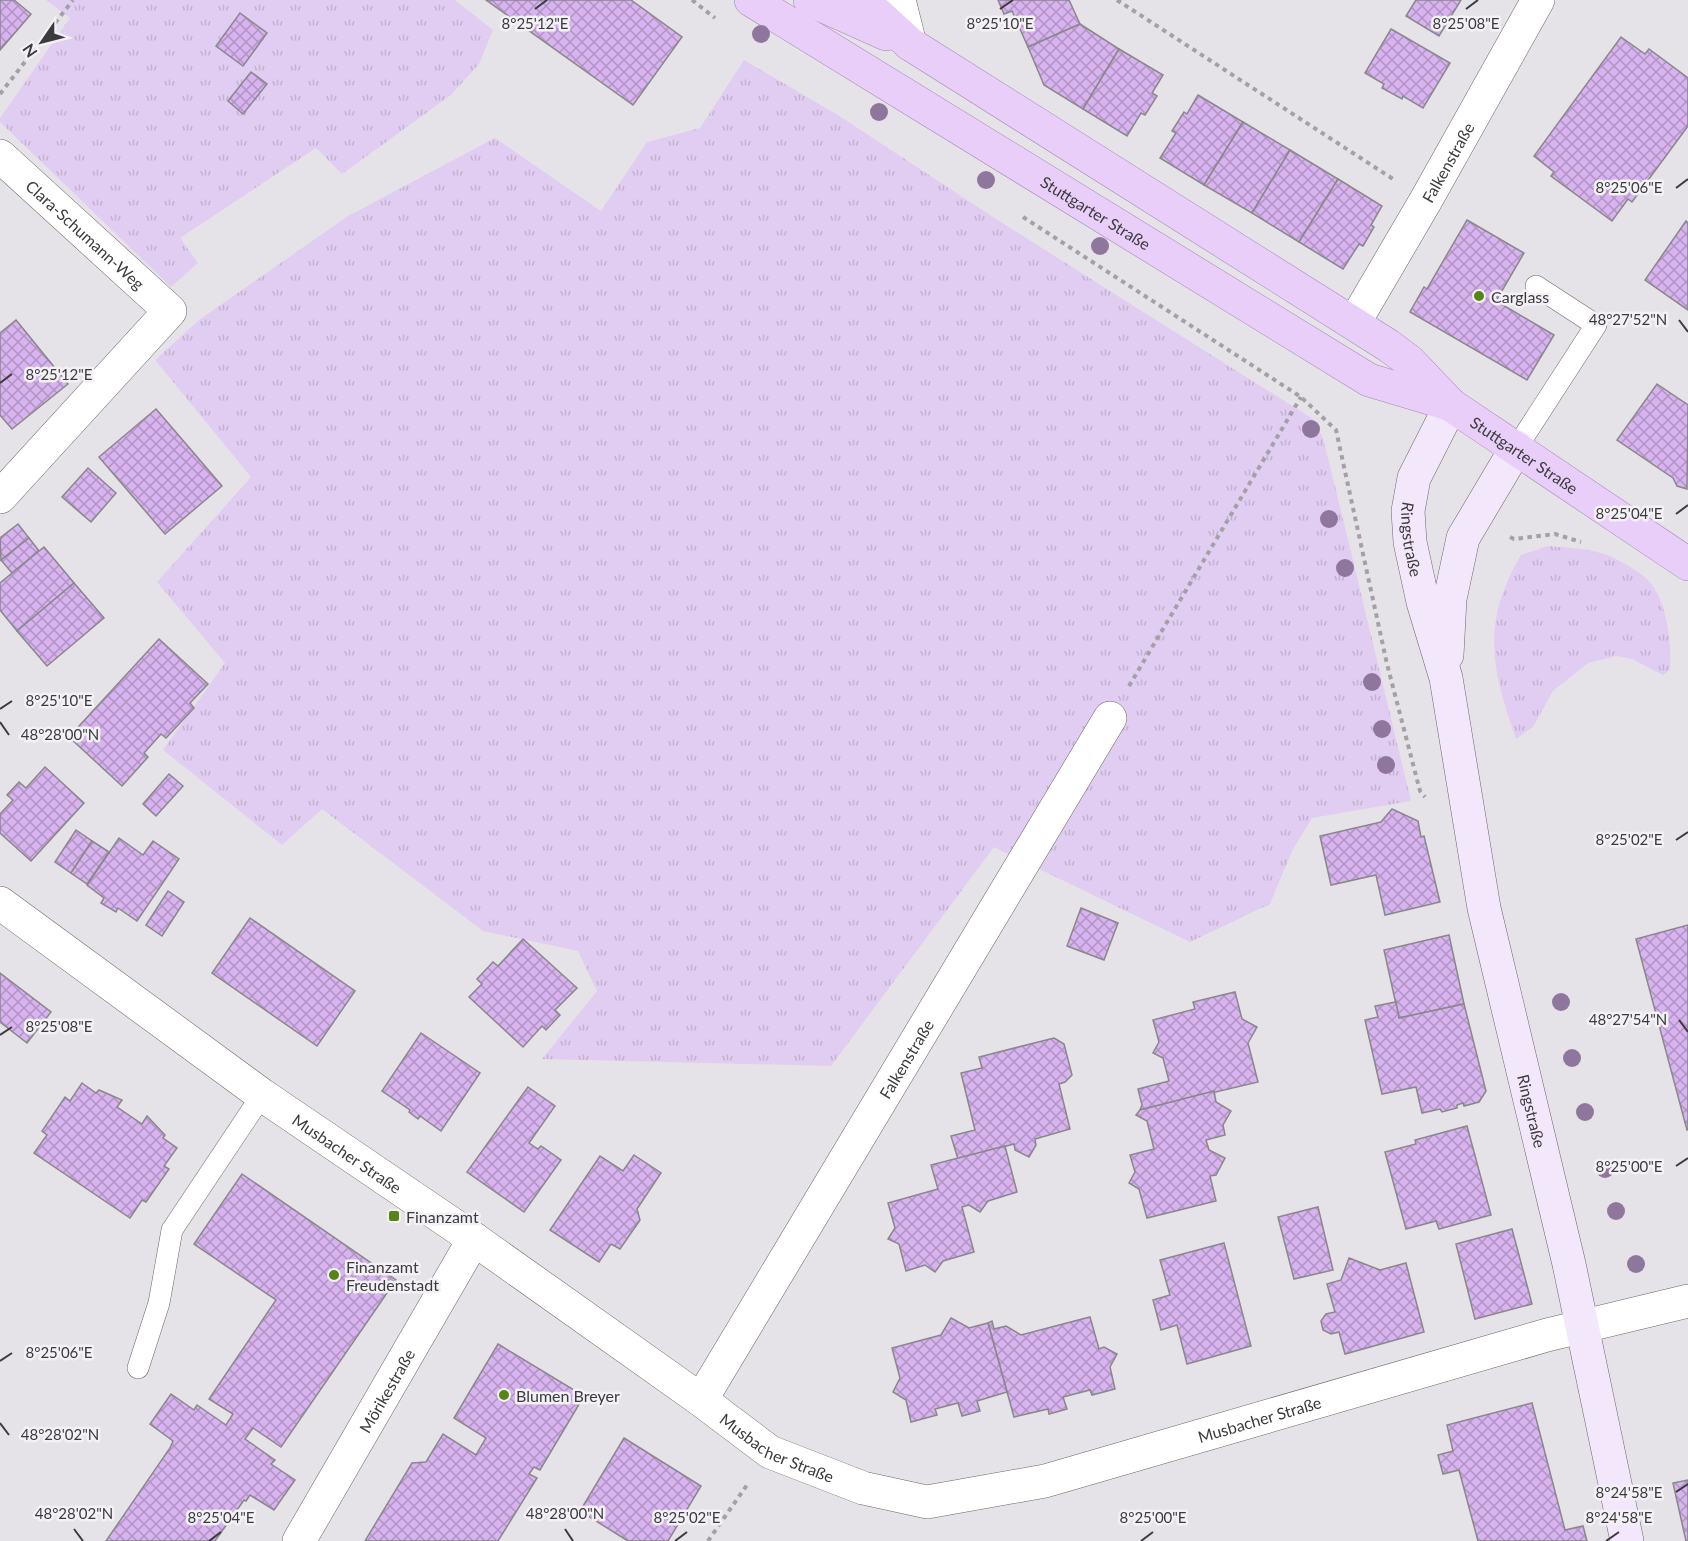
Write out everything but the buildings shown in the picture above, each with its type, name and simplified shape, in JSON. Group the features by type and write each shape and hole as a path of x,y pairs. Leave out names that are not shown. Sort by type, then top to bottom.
{"main road":[{"name":"Stuttgarter Straße","path":"751,0 1369,380 1451,405"},
{"path":"810,0 910,44"},
{"name":"Stuttgarter Straße","path":"862,0 910,44 1389,346 1409,362 1451,405 1688,564"}],"street":[{"path":"899,0 910,44"},
{"name":"Falkenstraße","path":"1354,323 1538,0"},
{"name":"Clara-Schumann-Weg","path":"0,156 170,311 0,497"},
{"name":"Ringstraße","path":"1451,405 1414,478 1408,511 1410,542 1423,602 1446,678 1484,908 1582,1327 1627,1541"},
{"name":"Ringstraße","path":"1446,678 1450,599 1463,538 1516,447"},
{"name":"Falkenstraße","path":"701,1400 1110,718"},
{"name":"Musbacher Straße","path":"0,903 262,1095 474,1239 701,1400 770,1452 864,1488 927,1502 1045,1481 1547,1335 1688,1301"},
{"name":"Mörikestraße","path":"299,1541 474,1239"}],"lane":[{"path":"1516,447 1596,325 1536,285"},
{"path":"138,1368 159,1303 172,1230 262,1095"}],"path":[{"path":"0,94 73,0"},
{"path":"692,0 725,24"},
{"path":"1117,0 1426,200"},
{"path":"1013,211 1301,397 1336,430 1387,664 1420,791"},
{"path":"1110,718 1301,397"},
{"path":"1475,517 1514,539 1555,534 1586,544"},
{"path":"708,1541 770,1452"}],"green space":[{"path":"46,0 455,0 493,30 479,64 451,95 342,174 316,148 180,238 198,263 171,287 0,122 0,118 70,18"},
{"path":"744,60 841,117 996,219 1313,419 1323,438 1411,801 1312,818 1292,851 1270,904 1190,942 994,847 831,1066 542,1059 597,991 578,951 483,931 322,809 282,845 163,750 225,663 157,582 251,477 155,360 199,320 348,216 495,138 601,211 647,142 700,128"},
{"path":"1548,546 1584,549 1604,554 1627,565 1648,580 1660,599 1667,622 1670,670 1663,675 1632,659 1616,656 1588,663 1553,691 1533,727 1516,739 1496,668 1495,624 1508,580 1521,555"}],"place":[{"name":"Carglass","path":"1479,296"},
{"name":"Finanzamt","path":"394,1216"},
{"name":"Finanzamt Freudenstadt","path":"334,1275"},
{"name":"Blumen Breyer","path":"504,1395"}]}
